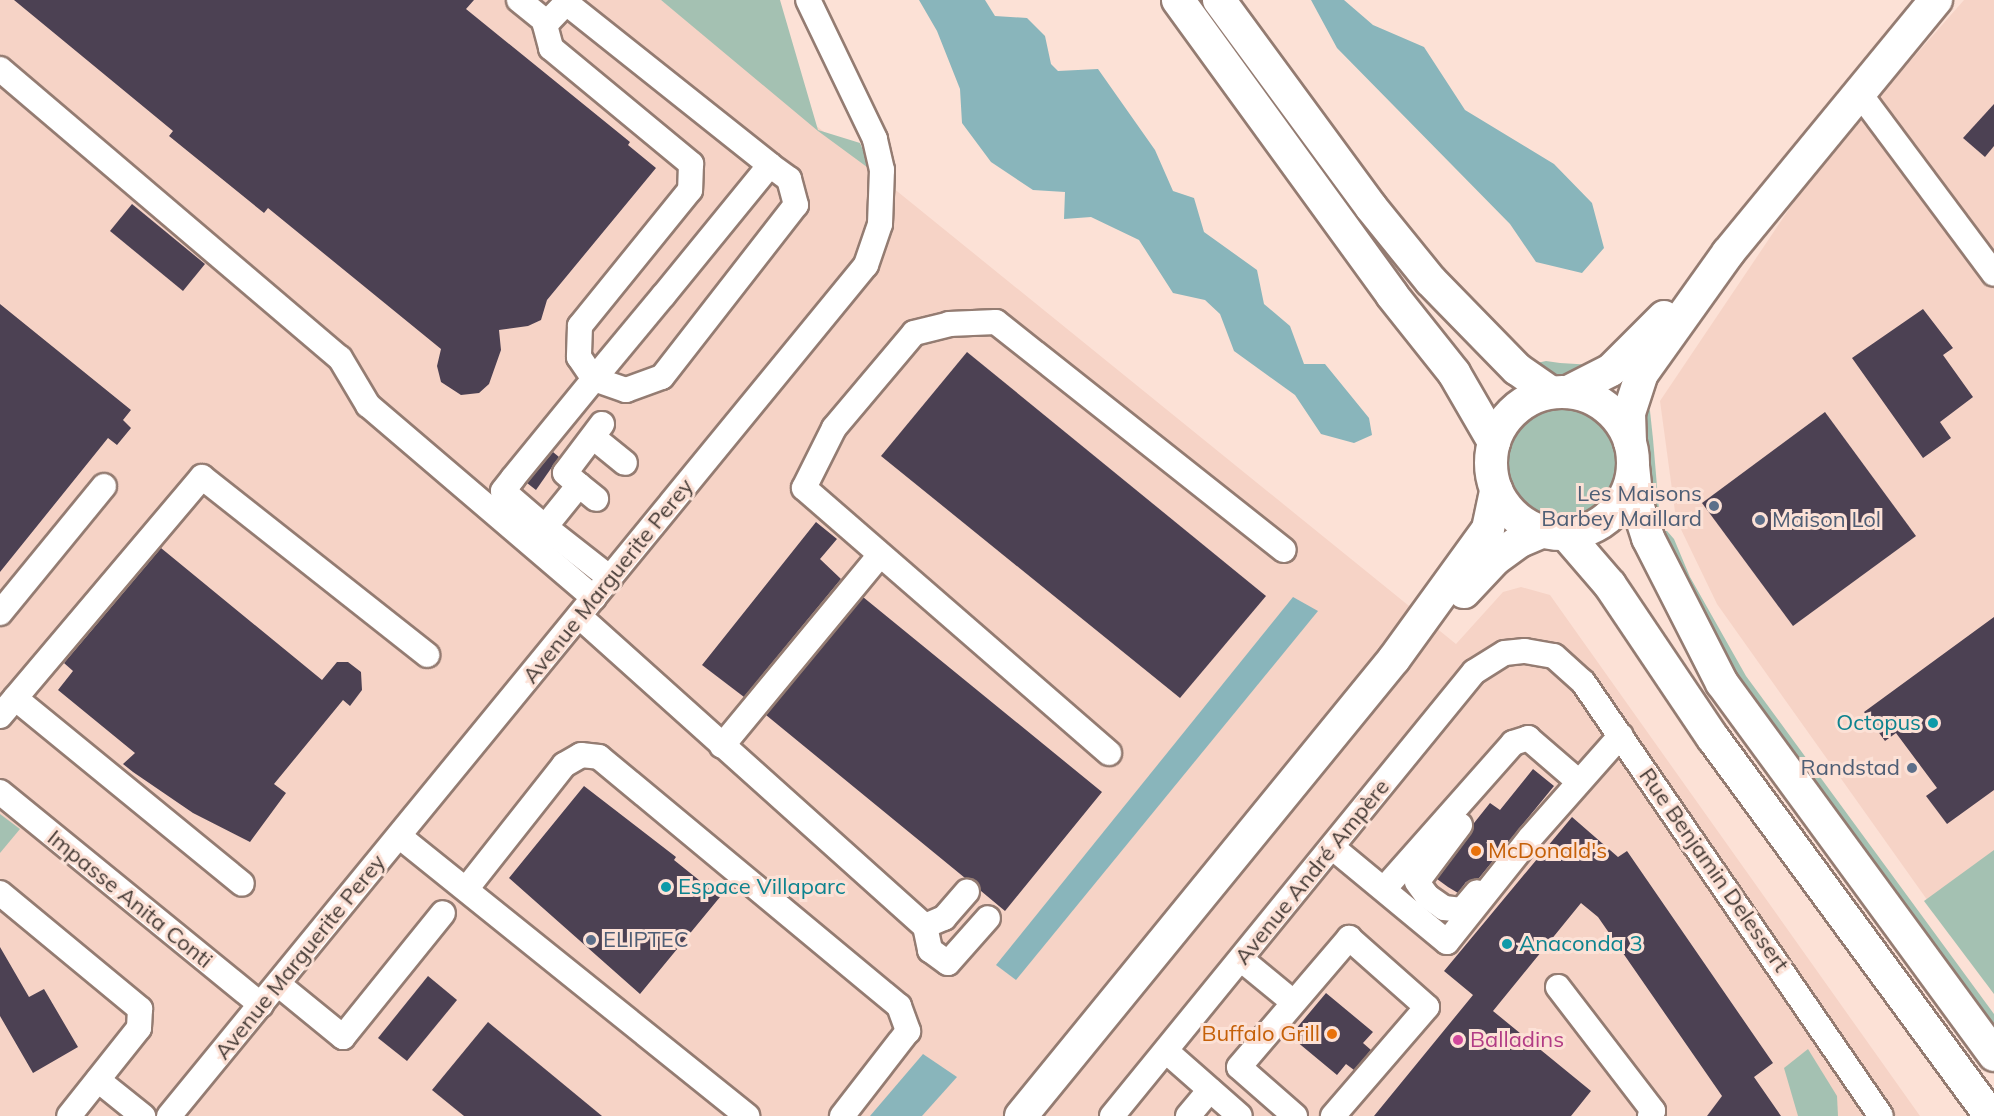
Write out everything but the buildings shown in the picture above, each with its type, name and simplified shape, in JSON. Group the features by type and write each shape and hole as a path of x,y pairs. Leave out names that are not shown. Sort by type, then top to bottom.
{"main road":[{"path":"1178,0 1392,295 1454,373 1494,442"},
{"path":"1219,0 1389,231 1431,281 1517,369 1559,392 1589,396 1607,407 1621,423 1632,454 1628,491 1613,513 1592,528 1520,541 1495,559 1422,636 1394,658"},
{"path":"1936,0 1728,253 1637,381 1629,413 1637,504 1648,538 1722,683 1994,1055"},
{"path":"1728,253 1611,370 1559,392 1525,402 1506,419 1494,442 1491,466 1496,490 1508,508 1524,523 1555,533 1611,585 1713,738 1990,1116"},
{"path":"1021,1116 1394,658 1488,529 1496,490"}],"street":[{"path":"519,0 547,23 551,48 691,164 690,190 580,326 579,357 594,379 626,390 662,377 796,205 789,179 566,3 547,23"},
{"name":"Avenue Marguerite Perey","path":"170,1116 866,265 875,242 883,197 882,170 875,139 808,0"},
{"path":"0,69 340,358 368,405 586,607 722,746 926,926 930,950 948,963 988,918"},
{"path":"1860,94 1994,274"},
{"path":"610,578 503,490 770,165"},
{"path":"1109,753 879,556 804,488 834,428 914,333 949,324 996,322 1284,550"},
{"path":"545,526 588,492 565,473 597,430 625,463"},
{"path":"242,884 7,707 202,477 427,655"},
{"path":"0,613 104,486"},
{"path":"722,746 879,556"},
{"name":"Rue Benjamin Delessert","path":"1525,651 1554,656 1564,663 1621,735 1881,1116"},
{"name":"Avenue André Ampère","path":"1112,1116 1242,960 1474,672 1505,653 1525,651"},
{"path":"1332,847 1447,942 1530,838 1621,735"},
{"path":"1384,889 1513,743 1528,738 1579,782"},
{"path":"467,888 564,765 581,755 599,757 899,1006 908,1031 843,1116"},
{"name":"Impasse Anita Conti","path":"0,792 261,1005"},
{"path":"1461,802 1460,824 1417,882 1427,896 1444,908 1462,909 1512,849 1530,838"},
{"path":"399,836 467,888 747,1116"},
{"path":"926,926 944,918 967,892"},
{"path":"0,893 140,1009 139,1028 69,1116"},
{"path":"278,984 343,1037 443,913"},
{"path":"1295,1116 1239,1067 1349,938 1427,1006 1333,1116"},
{"path":"1242,960 1293,1002"},
{"path":"1558,987 1653,1111 1650,1116"},
{"path":"1942,1049 1977,1076 1994,1099"},
{"path":"1166,1051 1240,1116"},
{"path":"98,1080 143,1116"},
{"path":"1188,1116 1210,1090"}],"shaded area":[{"path":"0,0 661,0 1456,644 1503,592 1521,587 1550,595 1920,1116 0,1116"},
{"path":"1964,0 1994,0 1994,994 1717,604 1676,519 1660,401 1818,166"}],"green space":[{"path":"661,0 780,0 818,130 860,143 871,170 818,131"},
{"path":"1546,361 1593,365 1563,378 1532,364"},
{"path":"1643,401 1650,411 1653,439 1659,510 1653,515"},
{"path":"1564,406 1586,411 1604,423 1616,441 1621,463 1616,485 1604,503 1586,515 1564,520 1542,515 1524,503 1512,485 1507,463 1512,441 1524,423 1542,411"},
{"path":"1659,531 1667,531 1674,539 1690,577 1746,676 1994,1014 1994,1035 1742,690"},
{"path":"0,814 20,829 0,853"},
{"path":"1994,850 1994,994 1924,901"},
{"path":"1808,1049 1837,1096 1838,1116 1798,1116 1784,1068"}],"water":[{"path":"919,0 985,0 995,16 1027,18 1045,36 1051,64 1058,71 1098,69 1155,150 1173,191 1194,198 1204,232 1257,270 1264,304 1290,326 1304,364 1325,364 1369,418 1372,435 1354,443 1321,434 1295,395 1234,351 1220,314 1205,300 1173,293 1139,240 1091,217 1064,219 1065,192 1033,190 991,162 962,123 960,89 937,31"},
{"path":"1311,0 1344,0 1373,25 1424,47 1465,110 1554,164 1592,203 1604,248 1582,273 1536,262 1510,224 1337,48"},
{"path":"1293,597 1318,611 1016,980 996,965"},
{"path":"923,1054 957,1077 922,1116 870,1116"}],"place":[{"name":"Les Maisons Barbey Maillard","path":"1714,506"},
{"name":"Maison Lol","path":"1760,520"},
{"name":"Octopus","path":"1933,723"},
{"name":"Randstad","path":"1912,768"},
{"name":"McDonald's","path":"1476,851"},
{"name":"Espace Villaparc","path":"666,887"},
{"name":"ELIPTEC","path":"591,940"},
{"name":"Anaconda 3","path":"1507,944"},
{"name":"Buffalo Grill","path":"1332,1034"},
{"name":"Balladins","path":"1458,1040"}]}
